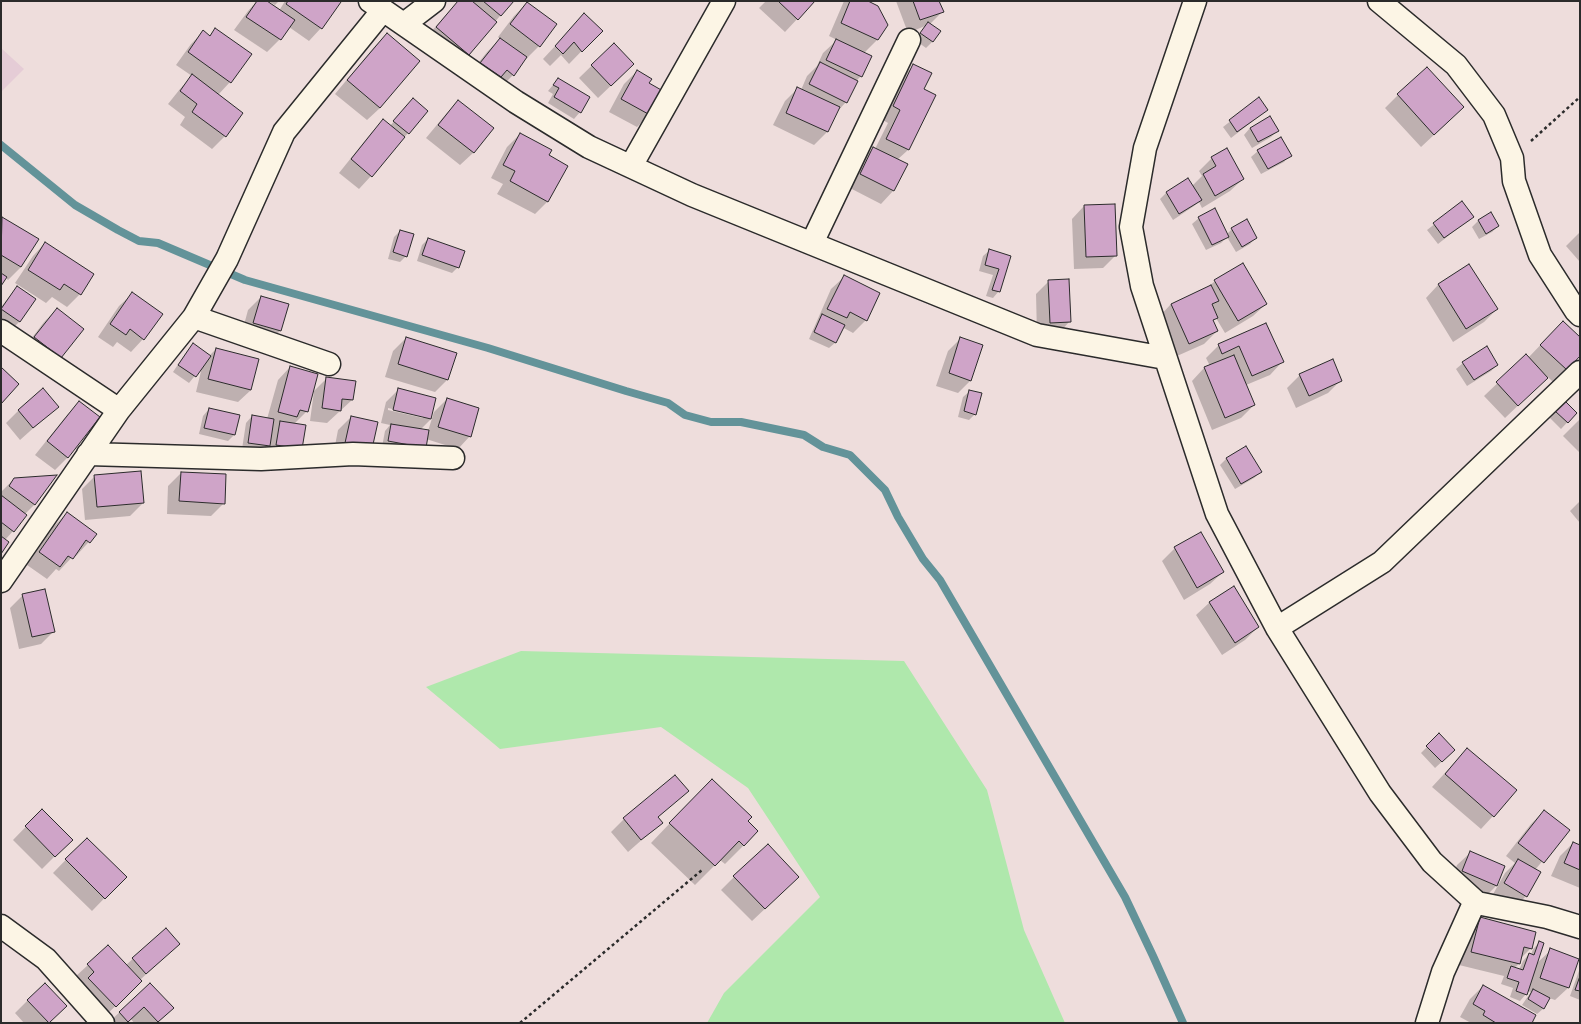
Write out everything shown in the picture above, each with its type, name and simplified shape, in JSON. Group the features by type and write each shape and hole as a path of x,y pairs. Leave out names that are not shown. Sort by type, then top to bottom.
{"street":[{"path":"404,24 434,1"},
{"path":"631,166 724,1"},
{"path":"1195,1 1145,148 1131,227 1142,286 1217,514 1277,628 1380,793 1432,862 1477,903 1546,917 1580,927"},
{"path":"1379,1 1456,64 1494,116 1512,158 1514,181 1540,255 1580,315"},
{"path":"1,581 119,410 194,317 227,259 284,132 377,6 516,102 589,147 692,195 1037,335 1165,358"},
{"path":"812,243 910,40"},
{"path":"194,317 329,364"},
{"path":"1,331 119,410"},
{"path":"1277,628 1382,562 1580,372"},
{"path":"88,454 261,460 352,454 453,458"},
{"path":"1426,1023 1443,972 1476,901"},
{"path":"1,926 46,959 103,1023"}],"path":[{"path":"1512,158 1580,97"},
{"path":"520,1023 702,870"}],"shaded area":[{"path":"1,48 24,69 1,92"}],"green space":[{"path":"521,651 904,661 987,790 1024,930 1065,1023 707,1023 724,993 820,897 748,788 661,727 500,749 426,687"}],"building":[{"path":"257,1 267,1 295,20 281,40 246,17"},
{"path":"288,1 341,2 322,29 286,4"},
{"path":"458,1 472,1 497,22 469,55 436,27"},
{"path":"483,1 514,1 501,16"},
{"path":"778,1 815,1 798,20"},
{"path":"850,1 868,1 878,6 888,25 878,40 841,23"},
{"path":"913,1 939,1 944,12 920,20"},
{"path":"527,2 557,24 540,47 510,24"},
{"path":"584,13 603,31 582,52 574,42 563,54 555,46"},
{"path":"928,22 941,31 933,42 920,33"},
{"path":"215,28 252,54 231,83 188,52 203,30 210,36"},
{"path":"387,33 420,61 380,108 347,80"},
{"path":"500,38 527,57 514,76 507,70 501,77 480,63"},
{"path":"836,39 872,56 862,77 826,60"},
{"path":"614,43 634,64 611,86 591,65"},
{"path":"820,62 858,81 847,103 809,84"},
{"path":"913,64 932,73 924,89 936,95 909,150 886,139 900,110 893,106"},
{"path":"1427,67 1464,107 1434,135 1397,94"},
{"path":"637,70 652,79 649,83 663,91 650,115 621,99"},
{"path":"192,74 243,113 226,137 192,112 197,104 180,91"},
{"path":"558,78 590,97 581,113 554,97 559,88 553,85"},
{"path":"797,87 840,107 828,132 786,113"},
{"path":"1259,97 1268,110 1237,132 1229,120"},
{"path":"413,98 428,111 409,134 393,121"},
{"path":"458,100 494,128 474,153 438,125"},
{"path":"1270,116 1279,131 1258,142 1250,128"},
{"path":"383,119 405,137 372,177 351,159"},
{"path":"520,133 552,150 549,155 568,166 548,202 510,181 515,171 503,165"},
{"path":"1281,137 1292,156 1268,169 1257,150"},
{"path":"873,147 908,164 894,191 860,174"},
{"path":"1227,148 1244,179 1215,196 1203,174 1216,166 1211,157"},
{"path":"1188,178 1202,200 1179,214 1166,192"},
{"path":"1462,201 1474,217 1444,238 1433,223"},
{"path":"1115,204 1117,256 1086,257 1084,205"},
{"path":"1215,208 1229,237 1212,245 1198,217"},
{"path":"1491,212 1499,226 1486,234 1478,220"},
{"path":"2,217 39,239 21,267 1,255"},
{"path":"1247,219 1257,238 1242,247 1231,228"},
{"path":"400,230 414,234 407,257 393,252"},
{"path":"428,238 465,251 459,268 422,255"},
{"path":"45,242 94,274 81,295 64,284 60,290 28,270"},
{"path":"989,249 1011,256 1000,292 992,290 999,269 985,265"},
{"path":"1243,263 1267,304 1238,321 1214,280"},
{"path":"1469,264 1498,309 1466,329 1438,284"},
{"path":"1,273 7,277 1,286"},
{"path":"844,275 880,293 867,321 850,312 847,318 827,309"},
{"path":"1069,279 1071,322 1050,323 1048,280"},
{"path":"1211,285 1219,301 1212,304 1218,318 1213,320 1218,331 1189,344 1171,304"},
{"path":"17,286 36,299 20,322 1,309"},
{"path":"132,292 163,314 144,340 130,329 126,335 110,324"},
{"path":"261,296 289,304 281,331 253,323"},
{"path":"57,308 84,329 61,358 34,337"},
{"path":"822,314 845,325 836,343 814,332"},
{"path":"1563,321 1580,337 1580,356 1567,370 1540,345"},
{"path":"1266,323 1284,362 1252,376 1239,346 1222,354 1218,344"},
{"path":"406,337 457,353 448,380 398,364"},
{"path":"960,337 983,345 971,381 949,373"},
{"path":"193,343 211,356 196,377 178,365"},
{"path":"1487,346 1498,365 1474,380 1462,362"},
{"path":"216,348 259,359 251,390 208,379"},
{"path":"1526,354 1548,378 1518,406 1496,382"},
{"path":"1234,355 1255,405 1225,418 1204,367"},
{"path":"1333,359 1342,381 1309,396 1299,374"},
{"path":"290,366 318,374 308,412 300,410 297,417 278,412"},
{"path":"1,367 19,384 1,404"},
{"path":"326,377 356,381 353,400 342,399 341,411 322,408"},
{"path":"43,388 59,407 33,428 18,410"},
{"path":"398,388 436,398 431,419 393,410"},
{"path":"969,390 982,393 976,415 964,411"},
{"path":"447,398 479,408 471,437 438,427"},
{"path":"79,401 100,417 68,458 47,441"},
{"path":"1565,401 1577,413 1568,423 1555,411"},
{"path":"209,408 240,415 235,435 204,428"},
{"path":"252,415 274,419 270,446 248,443"},
{"path":"351,416 378,422 372,449 345,443"},
{"path":"280,421 306,425 302,449 276,445"},
{"path":"391,424 429,430 426,448 388,441"},
{"path":"1246,446 1262,472 1241,484 1226,458"},
{"path":"141,471 144,503 97,507 94,475"},
{"path":"181,472 226,474 225,504 179,501"},
{"path":"57,475 35,505 9,486 14,478"},
{"path":"1,495 27,515 14,532 1,522"},
{"path":"67,512 97,534 90,543 86,540 73,559 68,556 60,567 39,552"},
{"path":"1201,532 1224,572 1197,588 1174,547"},
{"path":"1,536 9,542 1,554"},
{"path":"1234,586 1259,627 1235,643 1209,602"},
{"path":"45,589 55,632 32,637 22,594"},
{"path":"1439,733 1455,750 1442,762 1426,746"},
{"path":"1467,748 1517,790 1494,817 1445,774"},
{"path":"675,775 689,791 658,817 663,823 641,840 623,818"},
{"path":"712,779 752,817 748,821 758,831 744,846 739,841 715,866 669,823"},
{"path":"42,809 73,840 55,857 25,826"},
{"path":"1544,810 1570,830 1544,863 1518,843"},
{"path":"87,838 127,877 105,899 65,859"},
{"path":"1573,842 1580,845 1580,870 1564,863"},
{"path":"768,844 799,877 765,909 733,876"},
{"path":"1470,851 1505,866 1497,886 1462,871"},
{"path":"1518,859 1541,872 1527,897 1504,883"},
{"path":"1480,917 1536,932 1532,949 1524,947 1520,964 1471,952"},
{"path":"166,928 180,944 146,974 132,958"},
{"path":"1539,941 1544,943 1527,995 1516,991 1519,982 1507,978 1511,966 1523,970 1529,953 1534,955"},
{"path":"108,945 142,981 116,1007 88,978 94,972 87,964"},
{"path":"1550,948 1579,959 1569,988 1540,978"},
{"path":"1580,976 1580,991 1575,990"},
{"path":"45,983 67,1006 49,1023 27,1000"},
{"path":"150,983 174,1008 158,1022 144,1007 128,1022 119,1012"},
{"path":"1483,985 1536,1015 1532,1023 1496,1023 1483,1015 1485,1011 1473,1004"},
{"path":"1533,989 1550,998 1544,1009 1528,999"}],"waterway":[{"path":"1,145 75,205 118,230 139,241 158,243 245,280 488,348 668,403 685,415 711,422 741,422 804,435 823,447 850,455 885,490 898,517 923,559 940,580 1125,897 1183,1023"}]}
